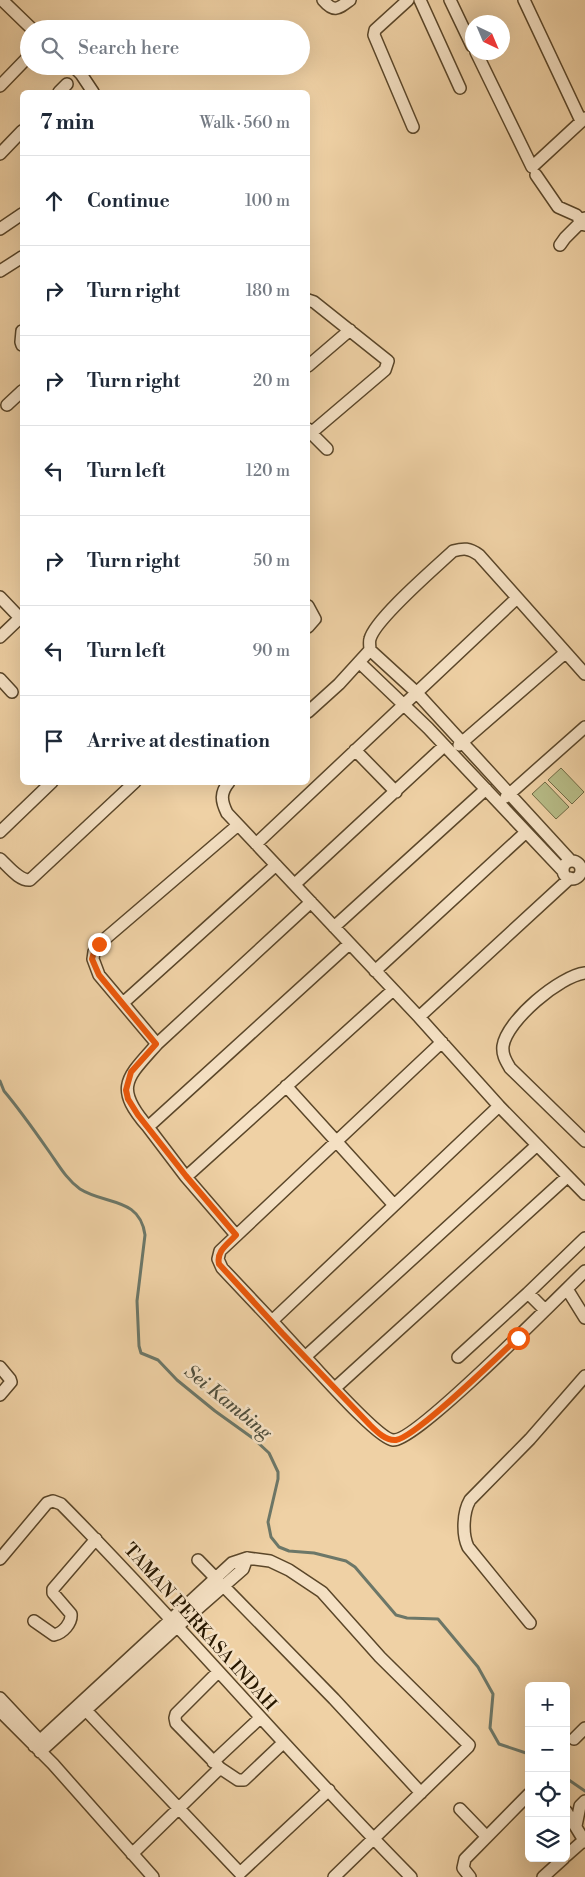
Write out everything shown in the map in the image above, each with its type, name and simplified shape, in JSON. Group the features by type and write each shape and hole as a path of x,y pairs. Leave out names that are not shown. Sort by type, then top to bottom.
{"street":[{"path":"323,0 335,9 340,8 350,0"},
{"path":"408,0 375,30 374,35 413,127"},
{"path":"420,0 460,88"},
{"path":"450,0 465,31"},
{"path":"480,60 532,167 583,120 524,0"},
{"path":"3,2 22,20"},
{"path":"0,86 20,65"},
{"path":"82,75 92,90"},
{"path":"61,90 67,84"},
{"path":"0,154 20,133"},
{"path":"536,175 548,196 558,207 583,217 560,245"},
{"path":"0,229 20,215"},
{"path":"0,271 20,258"},
{"path":"310,301 388,361 385,370 310,430"},
{"path":"310,364 350,330"},
{"path":"7,405 20,393"},
{"path":"310,432 327,449"},
{"path":"310,710 360,663 370,650 370,639 373,632 387,614 453,551 463,548 479,555 585,674"},
{"path":"0,597 20,616"},
{"path":"256,844 517,598"},
{"path":"310,609 316,619 310,625"},
{"path":"0,637 20,620"},
{"path":"370,650 416,692 510,792 578,859 581,868 418,1017"},
{"path":"294,884 396,792 448,749 463,741 565,653"},
{"path":"360,663 486,788 525,833 574,876"},
{"path":"0,679 12,692"},
{"path":"499,803 585,727"},
{"path":"355,750 396,792"},
{"path":"0,832 49,785"},
{"path":"0,859 21,877 30,880 132,785"},
{"path":"227,785 222,791 222,804 226,813 442,1042 536,1146 585,1194"},
{"path":"334,927 486,788"},
{"path":"156,1044 104,982 94,966 92,959 94,952 99,944 238,825"},
{"path":"375,971 525,833"},
{"path":"574,876 564,864 578,859"},
{"path":"123,1003 276,865"},
{"path":"236,1235 186,1176 132,1106 126,1090 131,1072 156,1044 311,902"},
{"path":"148,1126 349,944"},
{"path":"585,973 567,978 542,996 524,1013 509,1032 505,1038 503,1048 505,1060 510,1068 585,1141"},
{"path":"186,1176 392,990"},
{"path":"442,1042 236,1235 220,1251 219,1264 370,1425 384,1437 394,1440 404,1438 436,1413 518,1338 585,1270"},
{"path":"286,1086 394,1206"},
{"path":"272,1321 499,1106"},
{"path":"305,1357 536,1146"},
{"path":"335,1388 567,1177"},
{"path":"458,1357 585,1238"},
{"path":"567,1289 585,1318"},
{"path":"528,1293 545,1310"},
{"path":"0,1367 11,1382 0,1395"},
{"path":"530,1623 468,1547 465,1537 465,1513 470,1500 530,1439 585,1376"},
{"name":"TAMAN PERKASA INDAH","path":"0,1558 50,1501 61,1504 174,1622 283,1743 411,1877"},
{"path":"34,1621 54,1635 58,1635 66,1627 71,1620 71,1614 53,1593 54,1586 96,1539"},
{"path":"200,1598 224,1586 243,1569 247,1558"},
{"path":"40,1746 200,1598 215,1577 232,1563 247,1558 270,1561 289,1570 322,1592 380,1657 469,1743 468,1747 334,1877"},
{"path":"198,1560 334,1699 421,1793"},
{"path":"218,1672 176,1714 176,1723 216,1765 238,1780 244,1780 283,1743"},
{"path":"0,1698 53,1764 154,1877"},
{"path":"83,1707 238,1875 329,1790"},
{"path":"0,1711 40,1746"},
{"path":"132,1854 179,1809 216,1765 260,1718"},
{"path":"574,1739 585,1728"},
{"path":"470,1877 463,1868 464,1860 525,1798"},
{"path":"570,1804 583,1803 576,1826"},
{"path":"460,1809 486,1836"},
{"path":"570,1817 584,1841 570,1853"},
{"path":"543,1877 560,1862"},
{"path":"342,1868 351,1877"}],"green space":[{"path":"561,768 584,792 572,804 548,780"},
{"path":"545,782 569,807 556,819 532,794"}],"waterway":[{"name":"Sei Kambing","path":"0,1081 4,1091 70,1181 90,1194 129,1208 142,1223 145,1235 137,1301 141,1353 158,1360 177,1380 254,1439 269,1453 278,1472 268,1522 271,1537 279,1547 289,1551 314,1553 346,1561 355,1567 396,1615 407,1618 438,1619 478,1667 493,1694 490,1728 499,1744 525,1753"},
{"name":"Sei Kambing","path":"570,1781 585,1791"}],"route":[{"path":"99,944 92,959 99,975 156,1044 131,1072 126,1090 128,1099 138,1115 186,1176 236,1235 220,1251 218,1255 219,1264 370,1425 384,1437 394,1440 404,1438 436,1413 518,1338"}]}
